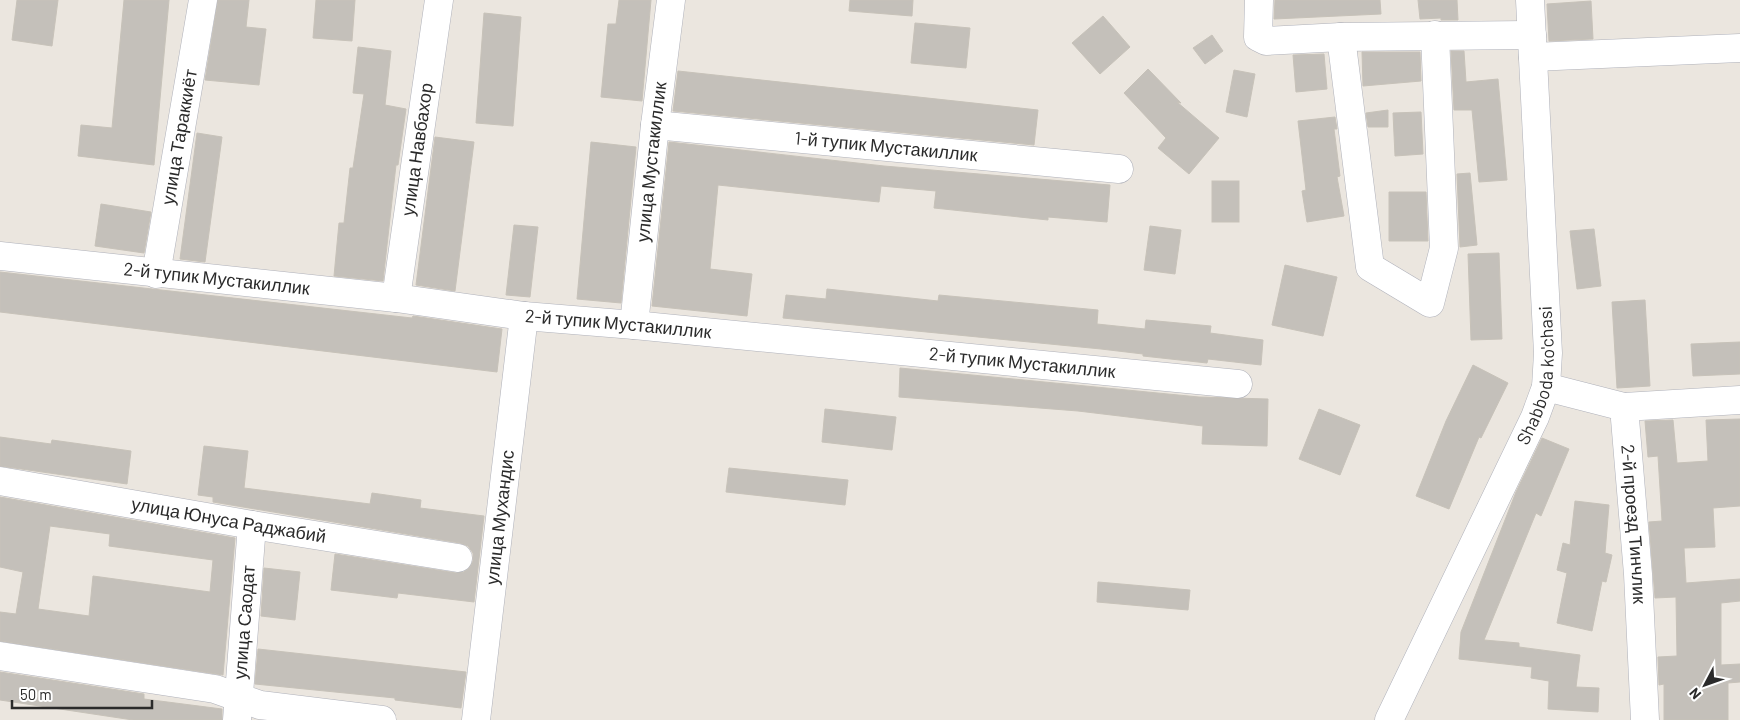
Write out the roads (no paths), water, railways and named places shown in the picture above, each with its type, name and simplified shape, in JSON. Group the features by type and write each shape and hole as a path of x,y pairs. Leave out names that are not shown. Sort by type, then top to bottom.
{"street":[{"name":"улица Тараккиёт","path":"156,274 203,0"},
{"name":"улица Навбахор","path":"396,298 439,0"},
{"name":"улица Мустакиллик","path":"634,325 654,125 671,0"},
{"path":"1259,0 1258,37 1266,41 1435,35 1533,46 1740,48"},
{"name":"Shabboda ko'chasi","path":"1389,720 1535,417 1546,387 1548,353 1530,0"},
{"path":"1341,37 1370,266 1430,303 1444,248 1435,35"},
{"name":"1-й тупик Мустакиллик","path":"654,125 1119,169"},
{"name":"2-й тупик Мустакиллик","path":"0,256 396,298 524,316 1238,384"},
{"name":"улица Мухандис","path":"476,720 524,316"},
{"path":"1546,387 1624,407 1740,400"},
{"name":"2-й проезд Тинчлик","path":"1624,407 1638,574 1645,720"},
{"name":"улица Юнуса Раджабий","path":"0,481 252,525 458,558"},
{"name":"улица Саодат","path":"239,709 252,525"},
{"path":"0,656 215,689 239,709 260,705 382,720"}]}
